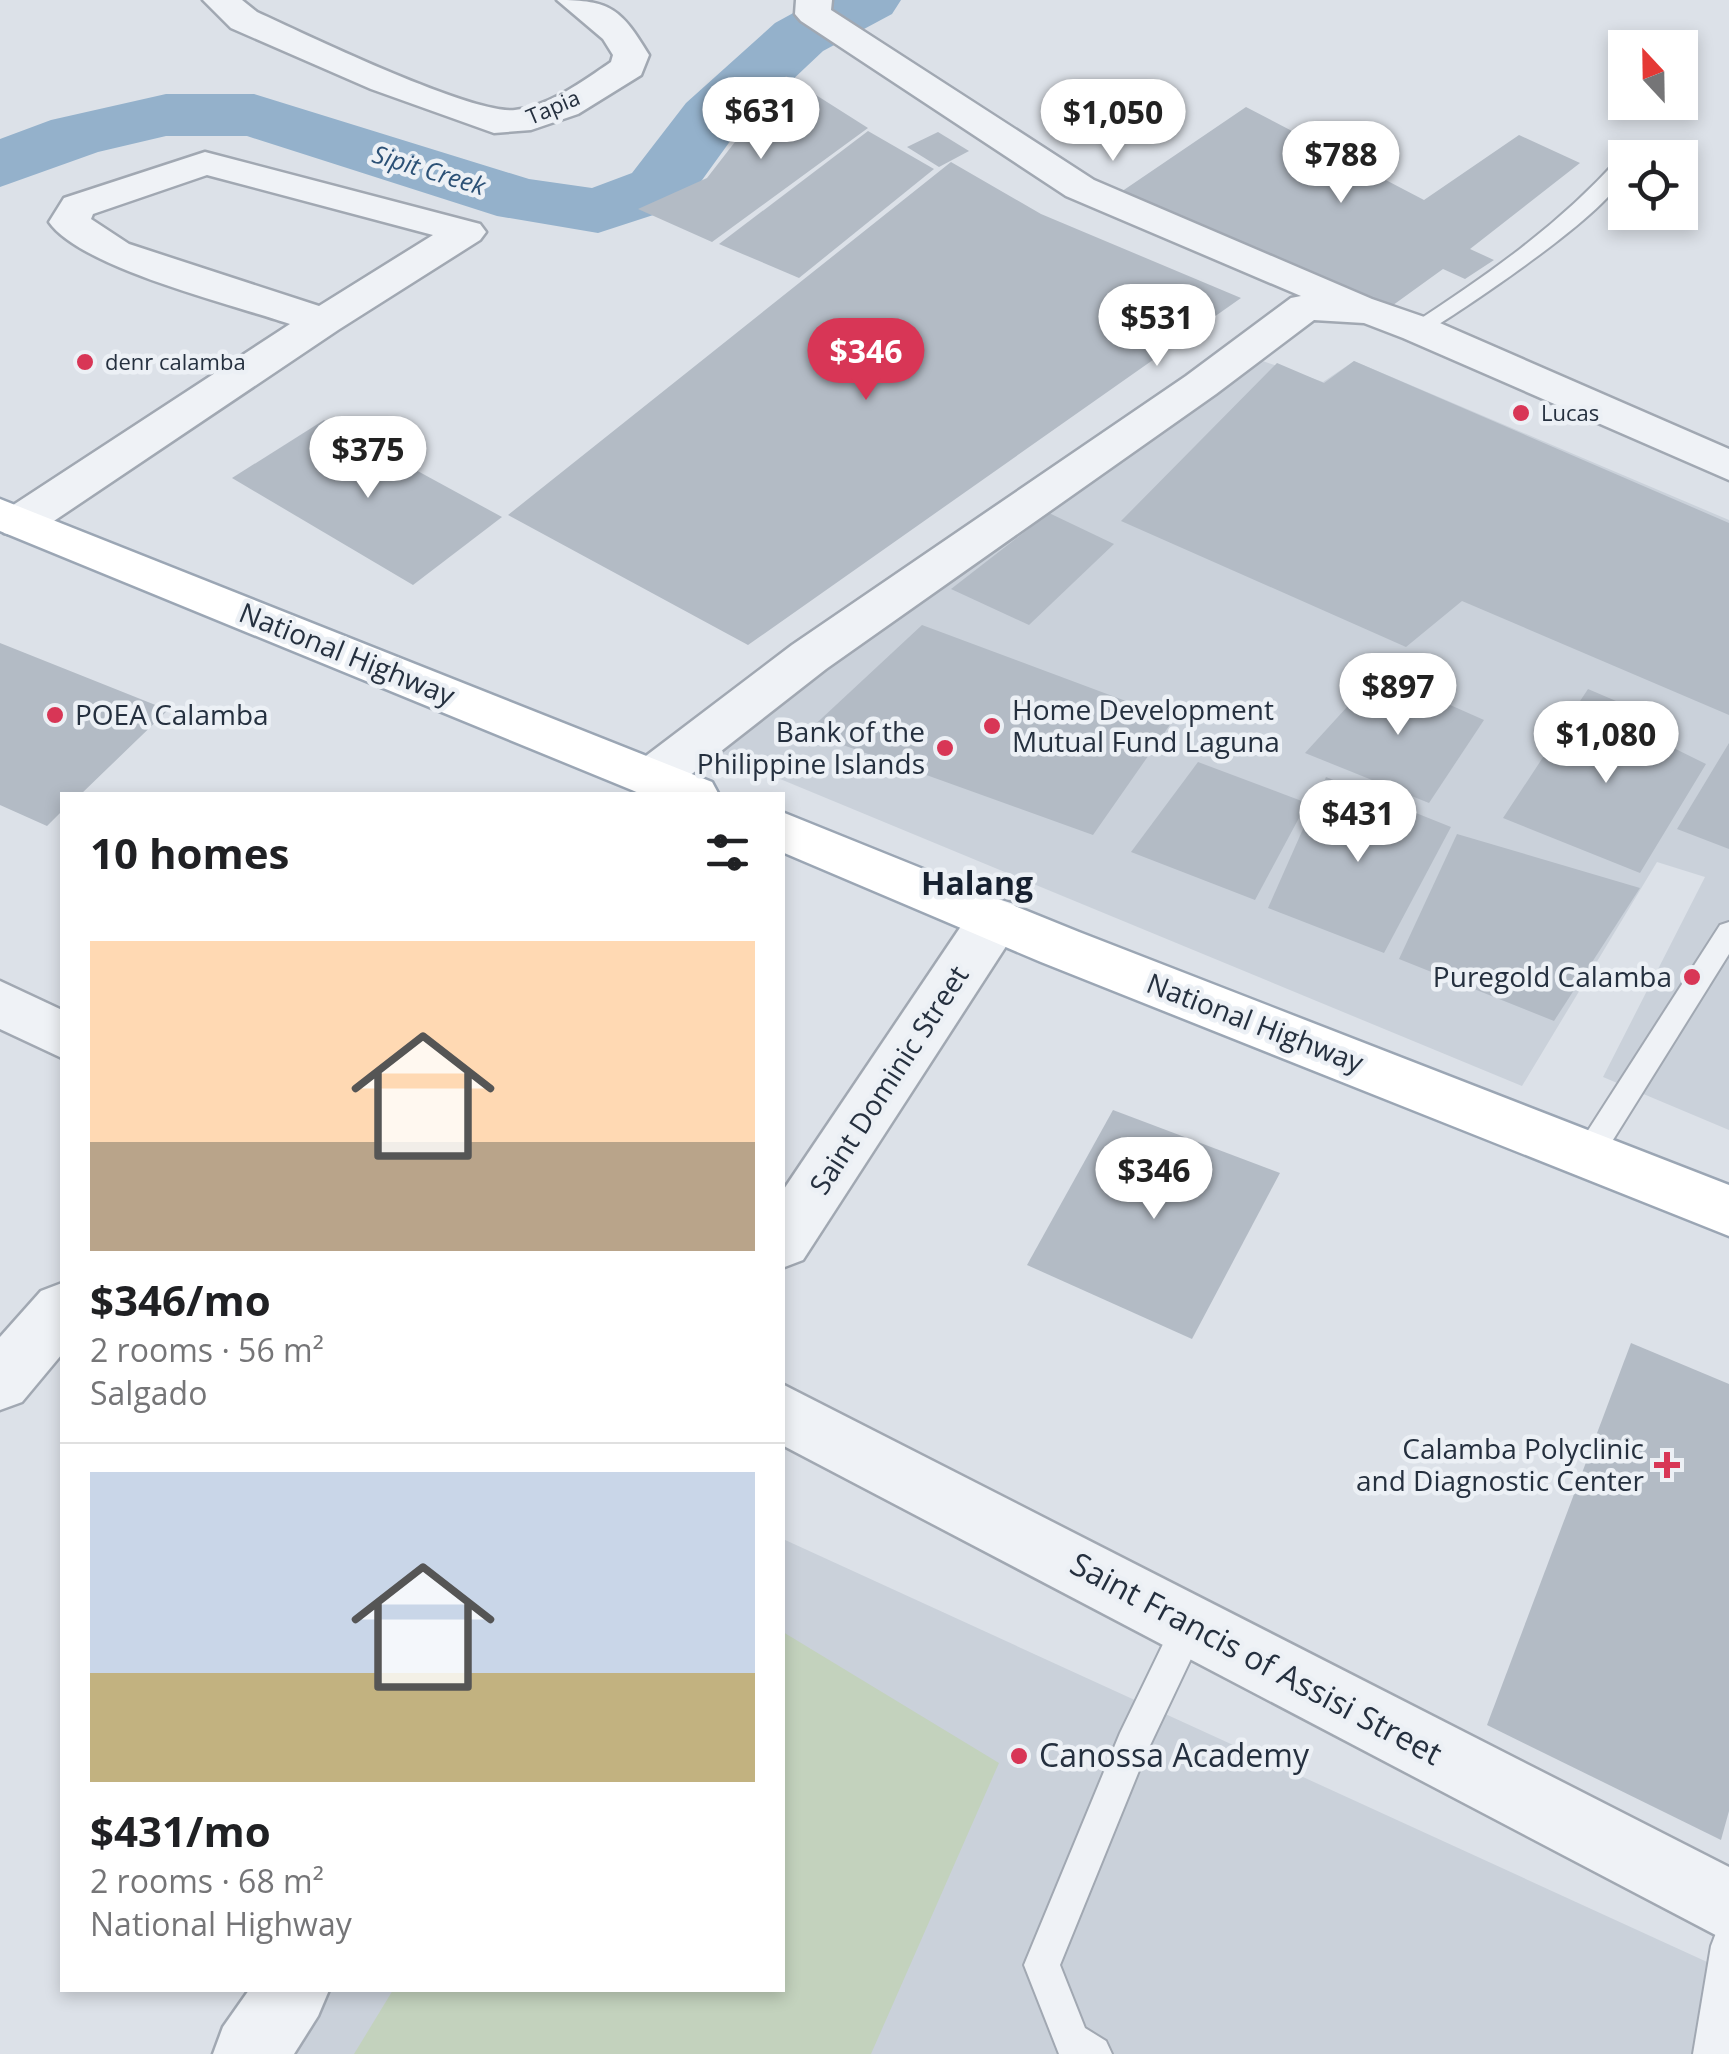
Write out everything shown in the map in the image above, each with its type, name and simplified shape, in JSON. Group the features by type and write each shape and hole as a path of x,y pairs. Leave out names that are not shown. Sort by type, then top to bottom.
{"main road":[{"name":"National Highway","path":"10,518 673,786"},
{"name":"National Highway","path":"785,832 1729,1211"}],"street":[{"name":"Tapia","path":"222,0 244,20 384,81 494,122 534,120 560,110 628,67 631,55 617,32 575,0"},
{"path":"813,7 845,36 1080,188 1418,328 1729,466"},
{"path":"10,518 466,232 206,163 78,206 69,222 115,252 323,321"},
{"path":"673,786 809,657 1200,385 1305,307 1370,310"},
{"name":"Saint Dominic Street","path":"785,1237 995,918"},
{"path":"0,1003 60,1035"},
{"path":"0,1382 60,1312"},
{"name":"Saint Francis of Assisi Street","path":"785,1415 1729,1906"},
{"path":"250,2054 291,1992"}],"lane":[{"path":"1418,328 1508,271 1608,183"},
{"path":"1588,1155 1729,932"},
{"path":"1093,2054 1072,2041 1042,1965 1132,1745 1190,1624"},
{"path":"1712,2054 1729,1946"}],"shaded area":[{"path":"1240,353 1323,382 1354,361 1729,520 1729,1130 1603,1077 1705,877 1657,862 1522,1086 717,753"},
{"name":"Canossa Academy","path":"785,1540 1729,1972 1729,2054 247,2054 287,1992 785,1992"}],"green space":[{"path":"785,1633 999,1763 871,2054 354,2054 392,1992 785,1992"}],"building":[{"path":"786,76 868,128 712,242 638,209 707,178"},
{"path":"1246,107 1424,200 1519,135 1580,163 1470,249 1494,260 1465,279 1443,269 1389,308 1115,196"},
{"path":"868,131 934,169 799,278 719,244"},
{"path":"938,132 969,151 939,167 907,147"},
{"path":"951,162 1041,214 1241,298 748,645 508,515"},
{"path":"1354,361 1729,523 1729,715 1462,601 1406,647 1121,521 1277,363 1324,383"},
{"path":"324,420 502,517 413,585 232,478"},
{"path":"1049,513 1114,544 1029,625 951,589"},
{"name":"Home Development Mutual Fund Laguna","path":"922,625 1174,719 1093,835 807,732"},
{"path":"0,643 168,710 83,792 60,792 60,813 47,826 0,805"},
{"path":"1378,673 1484,720 1429,803 1305,753"},
{"path":"1588,689 1630,707 1625,724 1706,764 1640,873 1503,818"},
{"path":"1729,743 1729,849 1677,829"},
{"path":"1198,762 1307,803 1255,900 1131,852"},
{"path":"1326,777 1451,827 1384,953 1268,908"},
{"path":"1457,834 1640,888 1554,1021 1399,959"},
{"path":"1113,1110 1280,1173 1192,1339 1027,1265"},
{"path":"1631,1343 1729,1384 1729,1811 1721,1840 1487,1725"}],"waterway":[{"name":"Sipit Creek","path":"0,165 76,135 166,115 254,115 523,200 598,211 658,189 711,118 799,37 868,0"}],"place":[{"name":"denr calamba","path":"85,362"},
{"name":"Lucas","path":"1521,413"},
{"name":"POEA Calamba","path":"55,715"},
{"name":"Home Development Mutual Fund Laguna","path":"992,726"},
{"name":"Bank of the Philippine Islands","path":"945,748"},
{"name":"Puregold Calamba","path":"1692,977"},
{"name":"Calamba Polyclinic and Diagnostic Center","path":"1667,1465"},
{"name":"Canossa Academy","path":"1019,1756"}],"district":[{"name":"Halang","path":"977,884"}]}
